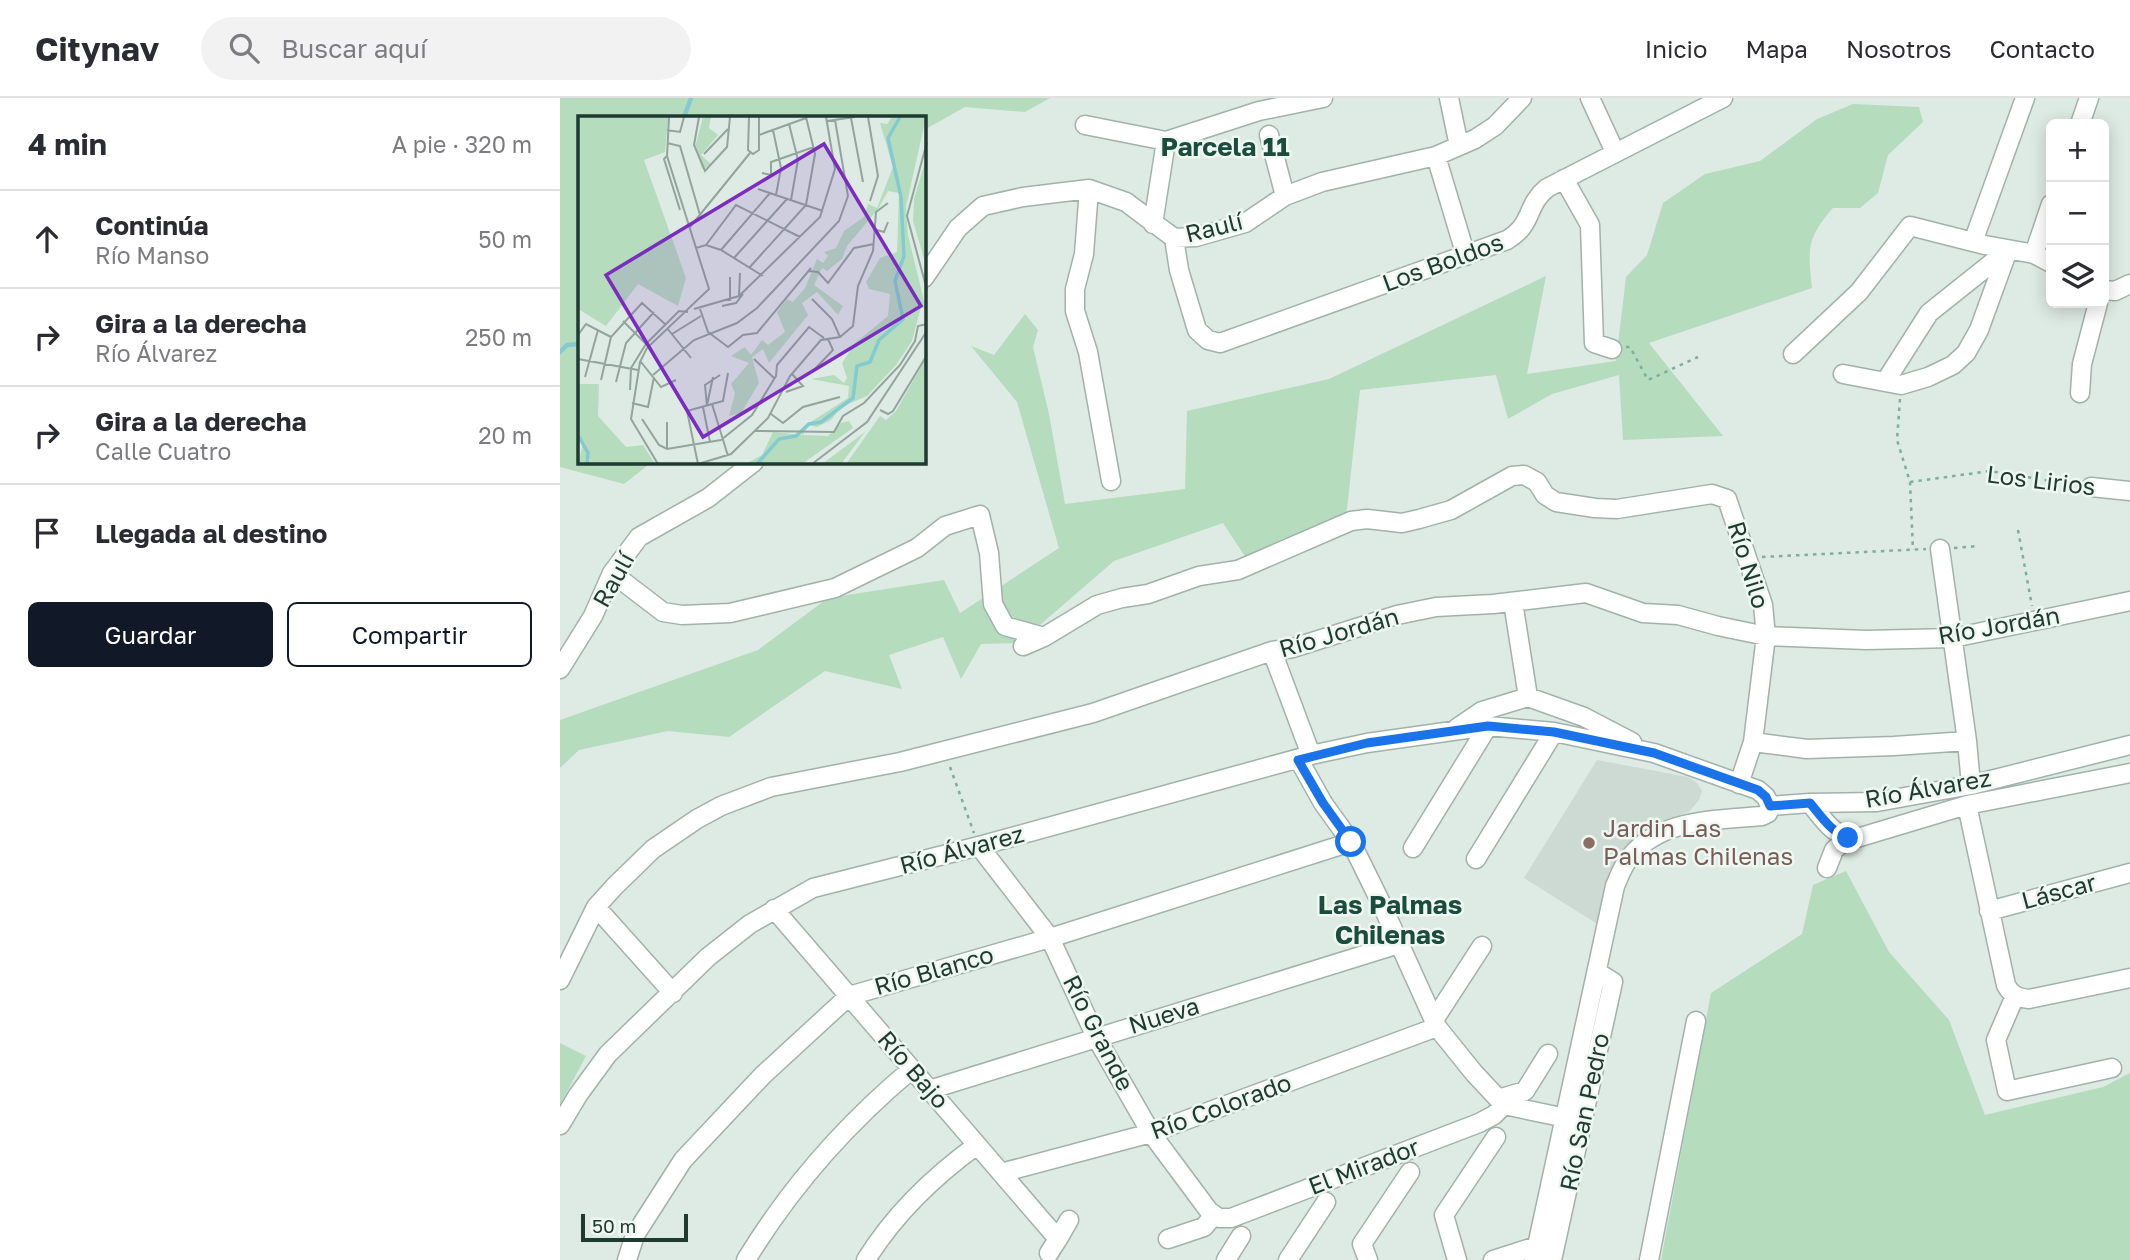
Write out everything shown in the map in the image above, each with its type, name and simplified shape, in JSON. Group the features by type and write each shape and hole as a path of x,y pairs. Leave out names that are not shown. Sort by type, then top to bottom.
{"street":[{"path":"1085,125 1166,141 1259,111 1322,98"},
{"path":"1449,98 1459,146"},
{"name":"Raulí","path":"926,269 958,228 983,206 1023,197 1089,189 1126,202 1174,238 1196,237 1245,223 1285,197 1322,182 1436,156 1475,139 1495,126 1522,98"},
{"path":"1590,98 1615,152"},
{"name":"Los Boldos","path":"1174,238 1179,270 1198,330 1208,340 1220,343 1507,240 1518,234 1526,225 1540,193 1723,98"},
{"path":"1973,242 2025,98"},
{"path":"2082,119 2089,98"},
{"path":"1269,135 1285,197"},
{"path":"1153,224 1166,141"},
{"path":"1436,156 1465,256"},
{"path":"1564,179 1590,225 1594,343 1612,349"},
{"path":"1089,189 1084,254 1075,289 1075,311 1088,352 1111,481"},
{"path":"2034,254 2046,219"},
{"path":"1793,354 1859,292 1910,226 2034,254 2046,260"},
{"path":"1843,374 1893,384 1928,377 1953,365 1966,353 1979,330 2008,250"},
{"path":"1893,384 1929,313 2008,250"},
{"path":"2109,290 2115,291 2130,284"},
{"path":"2080,393 2082,364 2097,308"},
{"name":"Raulí","path":"563,658 593,616 612,573 639,537 708,498 751,464"},
{"name":"Río Nilo","path":"1044,637 1097,605 1148,594 1199,576 1238,570 1351,521 1367,519 1402,523 1451,510 1512,476 1524,475 1537,482 1545,495 1556,502 1617,509 1712,494 1727,499 1763,605 1766,636 1753,741 1739,784"},
{"name":"Los Lirios","path":"2091,487 2130,491"},
{"path":"612,573 663,612 682,615 730,613 835,587 917,548 945,526 980,515 989,553 993,604 1005,626 1044,637"},
{"path":"1940,549 1971,785"},
{"name":"Río Jordán","path":"560,981 596,907 632,867 653,849 721,806 771,787 900,762 1093,713 1272,651 1293,648 1397,615 1436,607 1513,602 1586,593 1643,613 1678,615 1766,636 1866,640 1953,638 2130,601"},
{"path":"1513,602 1528,697"},
{"path":"1023,646 1044,637"},
{"path":"1272,651 1305,757 1323,803 1351,842 1435,1023 1474,1073 1501,1102 1566,1118"},
{"name":"Río Álvarez","path":"1452,731 1482,711 1528,697 1584,717 1654,753 1758,790 1766,797 1770,806 1877,802 1971,785 2130,746"},
{"path":"1413,848 1488,726"},
{"name":"Río Álvarez","path":"560,1125 608,1054 708,957 774,909 813,888 979,846 1305,757 1367,743 1488,726 1554,732 1654,753"},
{"path":"1476,859 1554,732"},
{"path":"1753,741 1807,748 1967,741"},
{"path":"1810,803 1840,835 1857,838 1968,805 2130,773"},
{"path":"1968,805 2006,985 2015,996 2029,999 2130,978"},
{"name":"Río San Pedro","path":"1535,1253 1615,886 1628,858 1658,834 1688,823 1762,816 1768,813 1770,806"},
{"path":"1827,868 1834,850 1848,838"},
{"name":"Río Blanco","path":"627,1260 635,1235 683,1160 763,1075 849,996 1050,937 1351,842"},
{"name":"Río Grande","path":"979,846 1050,937 1096,1037 1151,1133 1216,1217"},
{"name":"Láscar","path":"1989,911 2130,873"},
{"path":"596,907 673,993"},
{"name":"Río Bajo","path":"774,909 977,1144 1053,1241 1069,1220"},
{"name":"Nueva","path":"929,1090 1399,944"},
{"path":"1435,1023 1482,946"},
{"name":"Río San Pedro","path":"1552,1260 1613,982 1597,972"},
{"path":"2015,996 1996,1040 2007,1091 2112,1068"},
{"path":"1649,1260 1696,1021"},
{"name":"Río Colorado","path":"1001,1173 1151,1133 1435,1023"},
{"name":"El Mirador","path":"1168,1239 1205,1227 1216,1217 1231,1218 1479,1123 1494,1115 1501,1102 1525,1091 1548,1054"},
{"path":"746,1260 781,1206 822,1155 865,1110 912,1069"},
{"path":"1457,1260 1444,1215 1496,1137"},
{"path":"866,1260 920,1191 977,1144"},
{"path":"1368,1260 1362,1244 1410,1172"},
{"path":"1288,1260 1326,1202"},
{"path":"1226,1260 1241,1236"},
{"path":"1493,1260 1535,1253"}],"path":[{"path":"1612,349 1630,347 1648,380 1698,357"},
{"path":"1893,384 1897,440 1910,482 1913,550"},
{"name":"Los Lirios","path":"1910,482 1990,471 2091,487"},
{"path":"2018,530 2034,621"},
{"path":"1748,558 1979,546"},
{"path":"944,751 979,846"}],"shaded area":[{"name":"Jardin Las Palmas Chilenas","path":"1597,760 1688,777 1697,783 1702,791 1699,800 1689,812 1654,823 1626,849 1607,882 1599,925 1524,878"}],"green space":[{"path":"560,98 1050,98 1025,112 965,107 926,129 926,116 578,116 578,464 649,464 624,484 560,467"},
{"path":"1853,104 1919,107 1923,122 1888,155 1878,193 1860,208 1833,208 1824,219 1811,245 1812,288 1649,343 1723,436 1623,440 1619,375 1552,394 1508,419 1496,375 1360,390 1347,509 1342,522 1248,561 1223,523 1114,561 1019,643 981,644 961,679 943,637 889,655 902,689 825,671 729,737 668,731 579,750 560,768 560,720 758,650 828,598 944,580 960,613 1059,548 1017,402 971,346 994,355 1025,314 1038,330 1033,347 1049,414 1065,504 1185,489 1187,411 1329,379 1546,276 1527,374 1616,361 1626,277 1647,255 1663,203 1705,174 1760,161 1817,119"},
{"path":"1846,871 1889,952 1949,1020 1985,1115 2103,1087 2130,1073 2130,1260 1661,1260 1711,993 1802,934 1813,885"},
{"path":"560,1043 586,1056 560,1105"}],"waterway":[{"path":"684,116 691,98"},
{"path":"560,352 567,345 578,344"}],"place":[{"name":"Jardin Las Palmas Chilenas","path":"1589,843"}],"district":[{"name":"Parcela 11","path":"1225,147"},
{"name":"Las Palmas Chilenas","path":"1390,920"}],"route":[{"path":"1351,842 1323,803 1298,760 1367,743 1488,726 1554,732 1654,753 1758,790 1766,797 1770,806 1810,803 1830,827 1848,838"}]}
